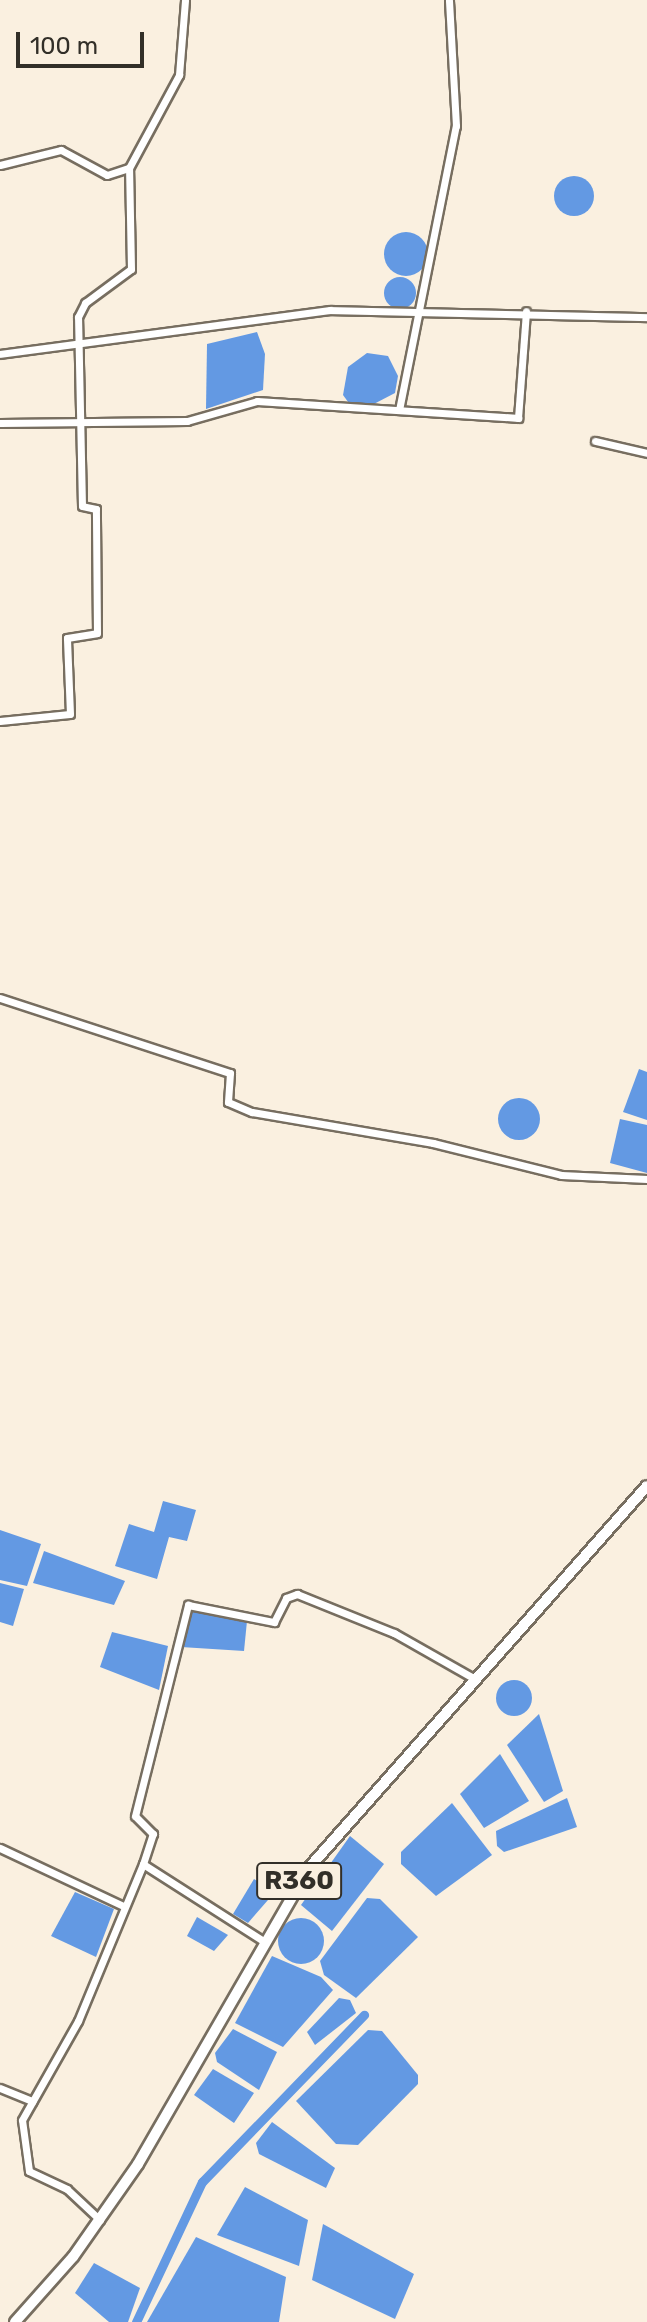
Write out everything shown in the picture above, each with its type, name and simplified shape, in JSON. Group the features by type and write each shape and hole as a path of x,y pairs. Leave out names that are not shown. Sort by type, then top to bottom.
{"main road":[{"name":"R360","path":"15,2322 100,2220 165,2120 262,1940 343,1824 647,1486"}],"street":[{"path":"0,721 70,714 67,638 97,633 96,509 82,506 76,345 85,303 131,269 129,168 179,75 185,0"},
{"path":"399,410 416,310 456,126 449,0"},
{"path":"0,165 61,150 107,175 129,168"},
{"path":"0,354 283,315 416,310 647,317"},
{"path":"0,423 187,421 257,401 518,418 526,311"},
{"path":"595,441 647,453"},
{"path":"0,998 230,1073 228,1102 252,1112 433,1143 561,1175 647,1179"},
{"path":"100,2220 67,2189 29,2171 22,2120 78,2021 153,1834 135,1816 188,1605 274,1622 286,1598 297,1594 394,1633 475,1679"},
{"path":"0,1848 123,1906"},
{"path":"143,1864 262,1940"},
{"path":"0,2088 33,2101"}],"water":[{"path":"574,176 588,182 594,196 588,210 574,216 560,210 554,196 560,182"},
{"path":"406,232 421,239 428,254 421,269 406,276 391,269 384,254 391,239"},
{"path":"400,277 411,282 416,293 411,304 400,309 389,304 384,293 389,282"},
{"path":"257,332 265,354 263,390 206,409 207,344"},
{"path":"367,353 388,356 398,376 395,393 370,406 351,406 343,395 348,367"},
{"path":"639,1069 647,1072 647,1120 623,1112"},
{"path":"519,1098 534,1104 540,1119 534,1134 519,1140 504,1134 498,1119 504,1104"},
{"path":"620,1119 647,1125 647,1173 610,1163"},
{"path":"163,1501 196,1510 187,1541 169,1537 157,1579 115,1566 129,1524 154,1532"},
{"path":"0,1530 41,1544 27,1586 0,1580"},
{"path":"44,1551 125,1581 114,1605 33,1583"},
{"path":"0,1583 24,1589 13,1626 0,1622"},
{"path":"189,1610 247,1621 244,1651 181,1647"},
{"path":"112,1632 168,1646 159,1690 100,1667"},
{"path":"514,1680 526,1686 532,1698 526,1710 514,1716 502,1710 496,1698 502,1686"},
{"path":"539,1714 563,1791 544,1802 507,1745"},
{"path":"500,1754 529,1801 484,1828 460,1794"},
{"path":"567,1798 577,1827 504,1852 497,1846 496,1831"},
{"path":"452,1803 492,1855 436,1896 401,1864 401,1852"},
{"path":"350,1836 384,1864 332,1931 301,1905"},
{"path":"254,1879 275,1892 248,1923 233,1914"},
{"path":"75,1892 114,1909 96,1957 51,1936"},
{"path":"367,1898 380,1899 418,1937 356,1998 324,1975 320,1961"},
{"path":"197,1917 228,1935 214,1951 187,1936"},
{"path":"301,1918 317,1925 324,1941 317,1957 301,1964 285,1957 278,1941 285,1925"},
{"path":"272,1956 321,1977 333,1990 283,2047 235,2023"},
{"path":"339,1998 350,2000 356,2013 315,2045 307,2032"},
{"path":"233,2029 277,2052 259,2090 217,2062 215,2053"},
{"path":"368,2030 382,2031 418,2075 418,2084 358,2145 336,2144 296,2101"},
{"path":"213,2069 254,2093 234,2123 194,2095"},
{"path":"272,2122 335,2168 326,2188 259,2154 256,2143"},
{"path":"245,2187 308,2220 299,2266 217,2235"},
{"path":"323,2224 414,2274 395,2319 312,2280"},
{"path":"196,2237 286,2277 279,2322 147,2322"},
{"path":"94,2263 140,2288 128,2322 109,2322 75,2293"}],"waterway":[{"path":"136,2322 202,2182 364,2015"}]}
